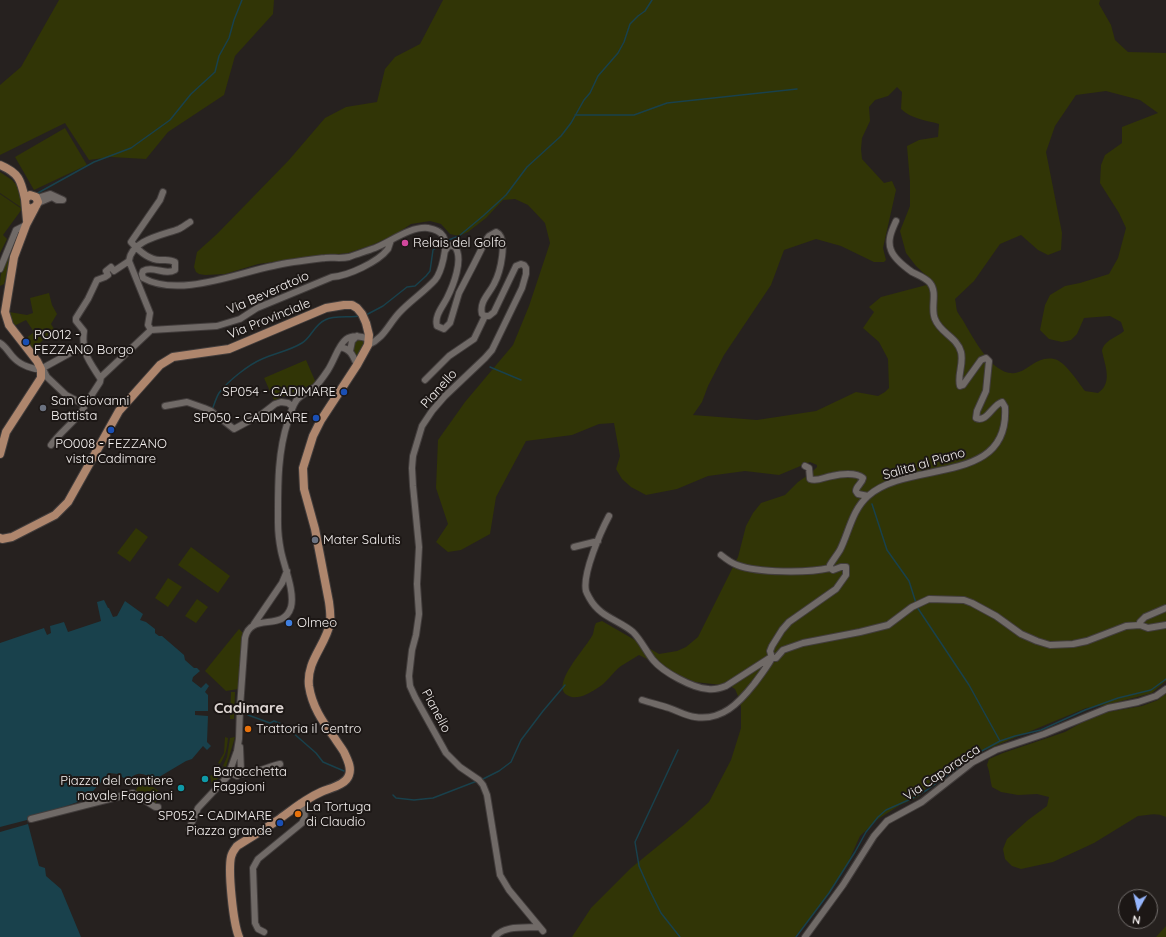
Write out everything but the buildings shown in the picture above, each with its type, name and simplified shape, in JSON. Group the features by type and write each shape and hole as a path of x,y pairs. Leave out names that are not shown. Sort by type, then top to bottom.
{"main road":[{"path":"0,164 17,175 32,202 27,223 12,263 5,312 9,325 37,361 41,369 41,378 37,386 6,432 0,454"},
{"name":"Via Provinciale","path":"0,538 12,538 55,515 68,502 119,411 160,365 172,357 229,349 326,308 344,304 352,305 357,308 364,318 368,331 369,342"},
{"path":"239,937 232,897 230,866 233,851 237,846 277,821 300,803 343,782 349,775 349,763 344,751 321,719 311,698 308,676 312,660 330,624 330,613 328,595 313,523 304,489 303,468 319,425 357,366 369,342"}],"street":[{"path":"163,192 160,200 131,242 136,248 151,258 172,260 176,264 175,270 171,272 153,269 144,270 142,274 143,278 160,284 177,285 222,279 274,266 326,258 347,257 374,248 416,228 424,227 437,230 444,237 445,241 440,272 435,280 400,312 377,341 369,342 357,336 346,339 318,384 300,397 292,406 285,429 278,472 279,534 281,552 293,595 291,607 287,615 280,620 254,624"},
{"name":"Salita al Piano","path":"830,568 831,562 843,543 854,516 860,505 868,496 890,483 952,469 981,458 995,446 1004,431 1005,426 1005,407 1002,402 982,419 979,420 976,418 977,410 986,391 989,361 986,358 981,360 963,385 960,386 959,379 961,369 961,353 953,338 937,324 934,317 932,286 930,282 912,272 894,256 890,248 890,236 896,221"},
{"path":"52,445 59,434 70,426 81,413 84,408 83,404 86,399 90,399 100,382 100,378 151,330 148,325 150,313 129,261 130,254 140,244 156,236 181,228 190,222"},
{"path":"0,269 16,230 27,223"},
{"path":"425,380 449,356 474,339 485,316 482,314 482,305 495,282 503,250 502,237 496,232 489,236 486,240 459,293 450,323 444,329 438,326 437,318 451,290 458,262 458,254 454,247 449,245 444,251"},
{"name":"Via Beveratoio","path":"151,330 217,326 240,319 258,308 332,277 345,275 368,264 387,250 391,240"},
{"path":"100,378 85,355 84,331 76,321 76,318 88,299 97,280 108,275 106,271 111,267 114,271 129,261"},
{"name":"Pianello","path":"485,316 489,316 494,312 516,266 521,264 524,265 526,268 526,274 522,288 492,350 432,411 422,426 413,456 412,480 419,547 419,614 409,676 410,686 415,697 446,753 460,767 479,780 483,785 487,795 500,875 509,890 541,929 512,928 497,933 495,937"},
{"path":"350,351 352,341 357,336"},
{"path":"0,343 16,360 36,370 41,369 72,352 84,348"},
{"path":"340,347 350,351 357,366"},
{"path":"41,369 47,377 66,394 83,404"},
{"path":"165,406 187,402 211,411 234,429 262,414 275,404 281,402 288,403 292,406"},
{"path":"805,466 809,468 810,479 814,480 831,476 862,476 863,480 856,489 856,493 868,496"},
{"path":"609,516 590,560 586,592 597,609 632,631 640,639 658,666 687,683 709,690 726,686 771,657 776,658 784,650 803,643 888,625 912,607 929,599 964,600 972,603 996,616 1021,634 1050,645 1087,641 1126,626 1140,625 1148,628 1166,625"},
{"path":"574,547 598,541"},
{"path":"642,700 695,717 715,717 726,712 739,702 763,673 771,657 770,651 772,646 788,622 832,592 841,583 846,575 846,567 833,570 830,568 808,572 760,569 737,565 721,555"},
{"path":"230,770 231,774 237,776 241,771 239,739 245,638 249,628 254,624 282,583 287,572"},
{"path":"1140,625 1140,622 1145,617 1166,608"},
{"name":"Via Caporacca","path":"805,937 843,885 874,836 887,821 922,802 973,762 996,750 1044,734 1108,708 1138,702 1156,696 1166,689"},
{"path":"189,829 198,808 228,776 237,751 239,739"},
{"path":"241,771 242,774 250,774 257,770 280,764"},
{"path":"31,819 133,793 155,807 158,807"},
{"path":"264,932 258,929 255,923 253,868 258,859 302,823 305,814 300,803"}],"green space":[{"path":"59,0 274,0 273,14 235,56 224,95 168,132 146,159 111,157 89,160 65,123 0,155 0,85 21,67"},
{"path":"443,0 1100,0 1099,4 1111,25 1115,40 1128,52 1166,53 1166,681 1152,693 1106,705 1086,708 983,751 930,784 918,797 900,805 878,819 860,836 847,865 825,899 795,937 572,937 591,908 631,868 685,824 709,802 731,760 741,728 741,707 735,689 730,686 695,682 639,655 621,666 600,687 582,696 571,697 563,690 563,683 566,674 590,640 596,623 602,621 659,654 677,651 686,647 698,637 738,557 746,526 753,513 761,503 785,495 798,482 811,473 817,465 810,462 779,475 745,471 708,476 677,489 646,495 631,487 622,479 616,469 620,456 614,423 599,424 572,435 526,441 496,497 490,534 461,550 448,552 436,542 448,524 436,488 438,440 465,402 513,345 529,306 550,243 545,223 528,205 515,199 503,200 486,218 468,232 459,236 450,234 441,224 430,221 411,224 396,234 372,245 348,253 258,264 225,274 199,274 196,272 194,267 197,252 217,234 289,160 325,118 346,107 377,102 385,69 395,57 420,44","holes":["897,87 902,92 901,109 909,115 919,119 939,124 938,137 919,140 907,146 910,206 900,231 906,253 916,266 934,283 881,297 869,307 874,312 863,328 879,342 888,359 889,388 878,396 856,392 816,411 757,420 693,415 702,402 708,386 724,355 771,285 784,250 816,239 841,246 874,262 884,262 886,260 883,248 896,190 892,181 884,183 862,159 861,149 862,138 870,121 869,107 875,100 888,96","1106,91 1140,100 1158,113 1122,127 1122,143 1105,155 1101,165 1100,183 1119,213 1126,228 1118,258 1109,274 1065,286 1050,295 1045,305 1040,330 1049,339 1062,342 1071,340 1077,334 1084,318 1110,316 1121,322 1124,331 1103,347 1102,351 1107,379 1103,389 1098,393 1085,391 1067,368 1054,359 1042,360 1020,372 1015,373 999,369 979,347 957,311 955,299 974,281 1000,244 1021,235 1038,250 1048,255 1061,250 1062,233 1046,152 1055,126 1076,95"]},
{"path":"65,128 87,165 34,190 15,157"},
{"path":"0,172 12,180 20,189 22,208 0,193"},
{"path":"0,194 22,209 3,235 7,239 0,253"},
{"path":"12,251 4,284 0,286 3,267 6,259"},
{"path":"49,293 52,305 57,314 51,324 54,329 33,350 25,339 34,332 26,320 14,326 9,312 27,315 33,313 30,298"},
{"path":"358,339 363,339 364,343 358,356 353,348 353,343"},
{"path":"306,360 316,383 274,400 264,378"},
{"path":"136,528 148,537 130,562 117,553"},
{"path":"191,547 230,576 218,593 178,565"},
{"path":"168,578 182,587 168,607 155,598"},
{"path":"197,599 208,607 196,623 185,616"},
{"path":"239,629 243,633 238,689 226,691 205,671"},
{"path":"231,692 235,692 234,719 230,719"},
{"path":"1166,693 1166,817 1155,814 1138,816 1094,843 1053,862 1021,869 1012,866 1005,859 1003,849 1007,839 1028,820 1047,806 1049,797 1037,794 1018,795 1001,792 992,787 987,765 989,759 1065,732 1081,723 1108,712 1142,706 1158,700"},
{"path":"225,737 228,738 227,748 224,758 220,764 218,763 224,753"},
{"path":"235,737 226,767 223,766 227,757 230,738"},
{"path":"222,767 225,769 222,775 212,784 210,776"},
{"path":"142,780 162,793 154,805 134,793"},
{"path":"1166,926 1166,937 1156,937"}],"water":[{"path":"104,600 113,617 117,616 125,601 143,614 140,620 146,622 155,629 155,633 162,636 184,655 185,660 200,671 193,677 192,681 201,688 206,683 209,686 205,692 208,695 208,711 195,711 195,715 208,716 207,742 211,746 207,750 203,746 192,759 154,780 144,774 137,774 128,781 118,774 109,773 86,799 27,820 39,866 45,868 46,876 61,889 81,937 0,937 0,643 44,628 47,635 51,633 50,626 64,622 68,632 101,621 97,602"}],"pier":[{"path":"27,820 28,824 0,832 0,827"}],"waterway":[{"path":"36,194 94,162 131,148 170,120 191,94 215,72 219,56 229,38 242,0"},
{"path":"446,241 459,236 483,216 506,195 527,167 561,136 590,93 598,76 618,53 624,42 630,24 645,11 652,0"},
{"path":"575,115 634,115 667,103 797,89"},
{"path":"366,315 383,306 407,287 415,286 426,276 430,271 433,250 443,243"},
{"path":"212,410 218,395 223,388 251,365 302,343 321,322 329,318 361,316"},
{"path":"490,367 521,380"},
{"path":"872,504 887,550 909,581 916,603"},
{"path":"917,607 969,685 1000,741"},
{"path":"796,937 829,893 866,832 878,817 886,810 927,790 978,753 1000,741 1041,730 1085,710 1118,698 1151,690 1166,679"},
{"path":"481,780 499,771 511,762 521,740 565,685"},
{"path":"248,715 270,723 274,721 284,725 316,753 323,762 344,771"},
{"path":"678,750 635,842 639,866 650,891 661,913 680,937"},
{"path":"393,795 396,798 414,800 433,798 477,781"}],"place":[{"name":"Relais del Golfo","path":"405,243"},
{"name":"PO012 - FEZZANO Borgo","path":"26,342"},
{"name":"SP054 - CADIMARE","path":"344,392"},
{"name":"San Giovanni Battista","path":"43,408"},
{"name":"SP050 - CADIMARE","path":"316,418"},
{"name":"PO008 - FEZZANO vista Cadimare","path":"111,430"},
{"name":"Mater Salutis","path":"315,540"},
{"name":"Olmeo","path":"289,623"},
{"name":"Trattoria il Centro","path":"248,729"},
{"name":"Baracchetta Faggioni","path":"205,779"},
{"name":"Piazza del cantiere navale Faggioni","path":"181,788"},
{"name":"La Tortuga di Claudio","path":"298,814"},
{"name":"SP052 - CADIMARE Piazza grande","path":"280,823"}],"district":[{"name":"Cadimare","path":"249,708"}]}
